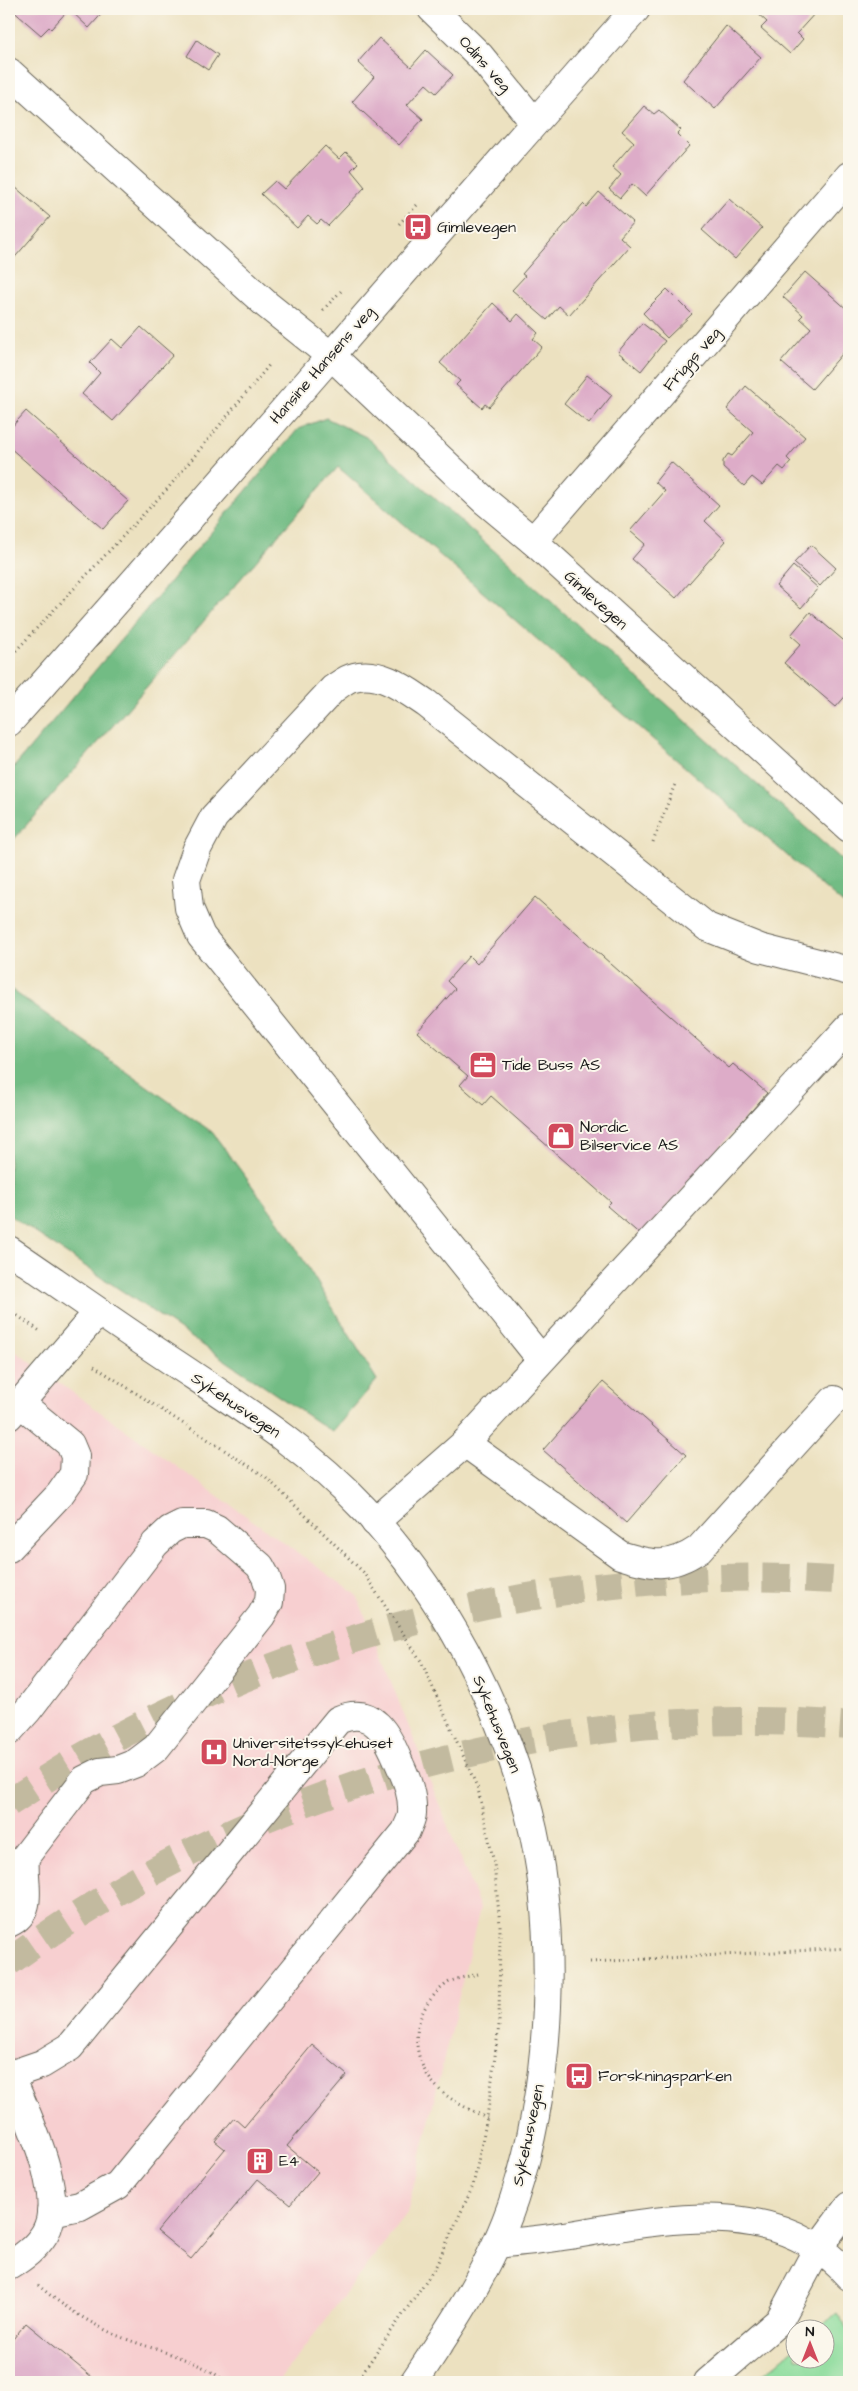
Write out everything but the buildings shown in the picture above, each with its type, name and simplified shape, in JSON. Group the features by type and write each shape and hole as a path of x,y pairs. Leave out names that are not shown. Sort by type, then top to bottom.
{"street":[{"name":"Odins veg","path":"432,9 480,56 534,122"},
{"name":"Hansine Hansens veg","path":"9,722 137,580 330,355 534,122 636,9"},
{"name":"Gimlevegen","path":"9,72 267,305 330,355 485,501 533,541 846,819"},
{"name":"Friggs veg","path":"533,541 849,176"},
{"path":"541,1359 201,936 189,908 186,880 197,849 214,817 333,689 353,677 375,676 397,684 427,704 707,927 760,948 849,971"},
{"path":"375,1522 465,1442 849,1026"},
{"name":"Sykehusvegen","path":"9,1250 278,1432 326,1471 375,1522 408,1561 447,1619 482,1685 519,1778 530,1817 542,1886 547,1965 546,2034 538,2101 515,2198 497,2244 467,2302 414,2382"},
{"path":"9,1548 60,1494 74,1474 75,1456 70,1444 14,1409 98,1312"},
{"path":"465,1442 620,1555 648,1564 669,1564 686,1559 699,1550 834,1400"},
{"path":"9,1732 28,1710 155,1544 170,1530 182,1524 206,1524 217,1529 260,1566 270,1590 269,1602 262,1616 156,1748 136,1763 118,1770 100,1772 84,1780 25,1857 23,1872 28,1900 24,1913 9,1923"},
{"path":"11,2265 32,2250 46,2231 51,2212 47,2167 9,2074 42,2064 70,2047 338,1720 349,1715 360,1716 380,1725 388,1736 412,1796 412,1815 406,1831 118,2185 80,2206 51,2212"},
{"path":"708,2382 779,2321 818,2248 849,2206"},
{"path":"497,2244 633,2224 701,2218 743,2220 762,2224 806,2239 836,2260 849,2276"}],"path":[{"path":"9,658 169,487 270,364"},
{"path":"641,874 675,784"},
{"path":"9,1310 47,1336"},
{"path":"590,1962 849,1948"},
{"path":"478,1974 447,1983 427,2002 418,2025 416,2042 421,2063 436,2087 464,2107 487,2118"},
{"path":"11,2265 74,2313 116,2335 199,2366 225,2382"}],"shaded area":[{"name":"Universitetssykehuset Nord-Norge","path":"9,1347 357,1595 480,1908 407,2213 278,2382 9,2382"}],"green space":[{"path":"326,418 366,437 849,866 849,909 338,467 9,845 9,773 298,429"},
{"path":"9,988 212,1132 285,1230 377,1380 332,1432 9,1215"},
{"path":"837,2313 849,2331 849,2382 754,2382 786,2355 786,2368 836,2368 836,2318 831,2318"}],"tunnel":[{"path":"9,1803 80,1758 168,1712 260,1672 355,1639 452,1612 550,1593 650,1582 750,1577 849,1581"},
{"path":"9,1962 102,1901 200,1848 302,1804 408,1769 517,1743 627,1727 738,1721 849,1725"}],"place":[{"name":"Gimlevegen","path":"418,227"},
{"name":"Tide Buss AS","path":"483,1065"},
{"name":"Nordic Bilservice AS","path":"561,1136"},
{"name":"Universitetssykehuset Nord-Norge","path":"214,1752"},
{"name":"Forskningsparken","path":"579,2076"},
{"name":"E4","path":"260,2161"}]}
